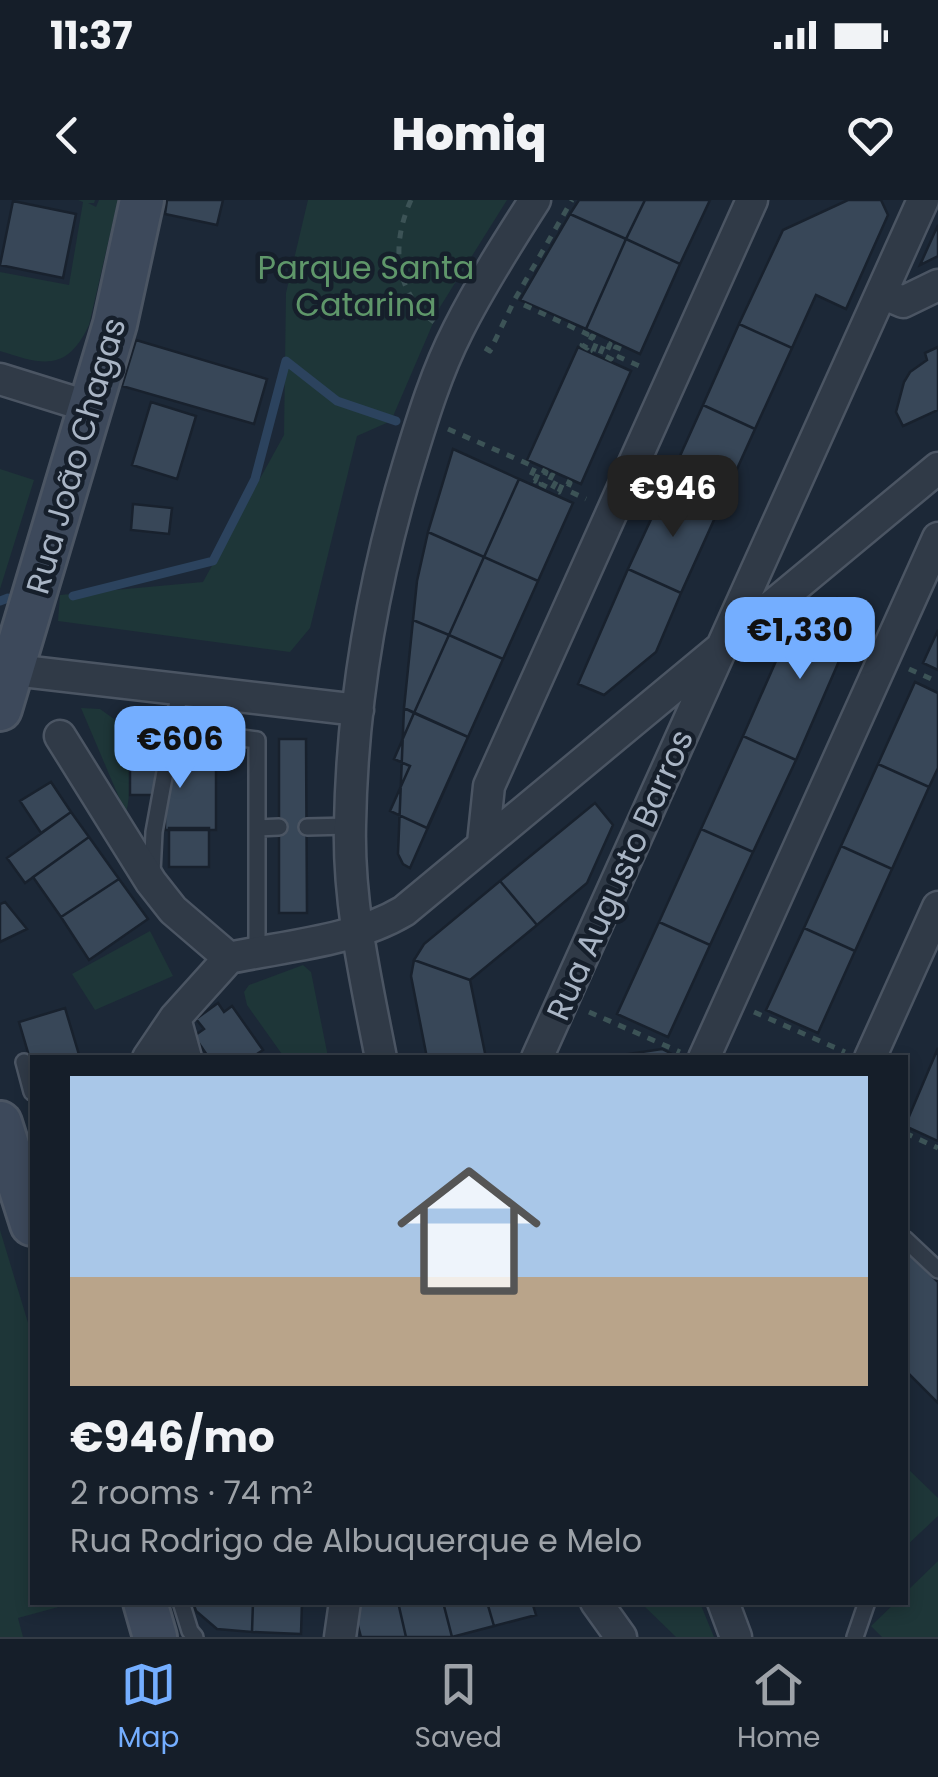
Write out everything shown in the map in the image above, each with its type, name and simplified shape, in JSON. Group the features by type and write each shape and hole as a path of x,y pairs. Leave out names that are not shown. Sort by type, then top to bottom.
{"street":[{"name":"Rua João Chagas","path":"7,690 133,254 142,200"},
{"path":"379,1055 357,931 350,826 367,636 387,536 423,418 457,331 535,200"},
{"path":"483,843 489,786 752,200"},
{"name":"Rua Augusto Barros","path":"539,1055 923,200"},
{"path":"882,293 903,302 938,286"},
{"path":"0,379 90,407"},
{"path":"150,1055 175,1018 243,955 357,931 404,911 938,468"},
{"path":"705,1055 938,538"},
{"path":"7,690 180,690 358,710"},
{"path":"60,736 151,882 173,910 243,955"},
{"path":"871,1055 938,908"},
{"path":"175,1018 185,1055"},
{"path":"0,1123 30,1218"},
{"path":"146,1605 155,1637"},
{"path":"340,1637 345,1605"},
{"path":"598,1605 620,1637"},
{"path":"724,1605 736,1637"}],"lane":[{"path":"151,882 154,832 180,690"},
{"path":"173,730 257,740 257,828 243,955"},
{"path":"307,827 350,826"},
{"path":"257,828 279,828"},
{"path":"24,1062 30,1084"},
{"path":"908,1242 938,1270"},
{"path":"182,1605 195,1637"},
{"path":"855,1637 866,1605"}],"path":[{"path":"411,200 401,222 397,264 412,299 437,324"},
{"path":"485,348 490,351 514,299 572,200"},
{"path":"524,305 587,334 582,345 587,348 592,336 598,339 593,350 600,354 604,342 610,344 605,356 611,359 616,347 622,350 619,357"},
{"path":"423,418 534,467 530,478 535,481 540,469 546,472 541,484 547,487 552,475 558,478 552,489 558,492 564,480 570,483 567,490"},
{"path":"728,1000 849,1055"},
{"path":"563,1001 686,1055"},
{"path":"908,1134 938,1148"}],"green space":[{"path":"78,200 95,200 88,203 96,207 99,200 118,200 89,325 63,358 41,361 0,351 0,272 69,285 83,202"},
{"name":"Parque Santa Catarina","path":"308,200 507,200 440,307 391,421 357,436 310,628 290,652 58,621 60,595 203,582 284,435 286,293"},
{"path":"0,469 34,480 0,589"},
{"path":"81,708 100,709 121,724 129,769 126,814"},
{"path":"150,931 173,976 95,1010 72,974"},
{"path":"303,965 311,972 328,1055 283,1055 247,1005 244,992 249,985"},
{"path":"0,1230 30,1329 30,1605 66,1605 18,1618 23,1637 0,1637"},
{"path":"908,1469 938,1498 938,1516 908,1544"},
{"path":"938,1561 938,1637 882,1637 871,1626 893,1605 908,1605 908,1590"},
{"path":"643,1605 701,1605 714,1637 676,1637"}],"building":[{"path":"167,200 223,200 217,225 165,214"},
{"path":"579,200 645,200 626,239 570,214"},
{"path":"645,200 710,200 680,264 626,239"},
{"path":"848,200 881,200 888,215 846,309 816,295 792,348 739,324 783,230"},
{"path":"13,201 76,214 63,278 0,265"},
{"path":"570,214 626,239 586,329 520,300"},
{"path":"938,225 938,256 920,265"},
{"path":"626,239 680,264 640,354 586,329"},
{"path":"739,324 792,348 755,429 703,405"},
{"path":"136,340 267,379 254,424 122,386"},
{"path":"578,347 631,371 581,484 527,460"},
{"path":"938,347 938,410 903,426 896,412 904,382 910,372 927,360 925,353"},
{"path":"151,402 196,416 177,479 132,465"},
{"path":"703,405 755,429 718,511 666,487"},
{"path":"453,449 519,479 484,557 428,532"},
{"path":"519,479 573,503 538,581 484,557"},
{"path":"666,487 718,511 681,593 628,569"},
{"path":"133,504 172,508 169,534 131,530"},
{"path":"428,532 484,557 449,635 413,620"},
{"path":"484,557 538,581 503,659 449,635"},
{"path":"628,569 681,593 656,652 604,695 578,684"},
{"path":"837,598 856,622 796,760 743,736 783,645"},
{"path":"413,620 449,635 414,713 404,708"},
{"path":"938,630 938,670 923,663"},
{"path":"449,635 503,659 468,737 414,713"},
{"path":"915,682 938,693 938,768 929,787 878,764"},
{"path":"404,708 468,737 410,868 398,854"},
{"path":"414,713 468,737 427,828 390,811 410,766 394,759"},
{"path":"743,736 796,760 753,852 701,829"},
{"path":"279,739 306,739 307,913 279,913"},
{"path":"130,760 216,760 216,830 165,830 165,795 130,795"},
{"path":"878,764 929,787 892,869 841,846"},
{"path":"51,782 71,812 41,833 20,801"},
{"path":"595,803 613,825 587,883 537,925 500,881"},
{"path":"71,812 89,837 25,883 7,858"},
{"path":"169,828 209,828 209,867 169,867"},
{"path":"701,829 753,852 710,945 659,922"},
{"path":"89,837 119,879 61,917 33,877"},
{"path":"841,846 892,869 855,951 804,928"},
{"path":"119,879 148,919 89,960 61,917"},
{"path":"500,881 537,925 470,980 414,960 424,944"},
{"path":"5,902 27,929 0,942 0,904"},
{"path":"659,922 710,945 668,1037 617,1014"},
{"path":"804,928 855,951 818,1033 766,1010"},
{"path":"414,960 470,980 485,1055 426,1055 411,976"},
{"path":"218,1003 224,1012 232,1006 263,1050 256,1055 207,1055 194,1036 204,1029 196,1019"},
{"path":"65,1008 79,1055 30,1055 30,1059 19,1022"},
{"path":"938,1048 938,1141 908,1127"},
{"path":"662,1049 674,1055 622,1055"},
{"path":"908,1252 938,1282 938,1403 908,1373"},
{"path":"194,1605 253,1605 252,1632 217,1629"},
{"path":"253,1605 302,1605 301,1634 252,1632"},
{"path":"399,1605 406,1637 361,1637 353,1607"},
{"path":"399,1605 444,1605 452,1637 406,1637"},
{"path":"444,1605 488,1605 494,1626 452,1637"},
{"path":"488,1605 533,1605 536,1615 494,1626"}],"waterway":[{"path":"73,596 213,561 255,479 286,361 337,401 396,421"},
{"path":"0,601 8,598"}]}
